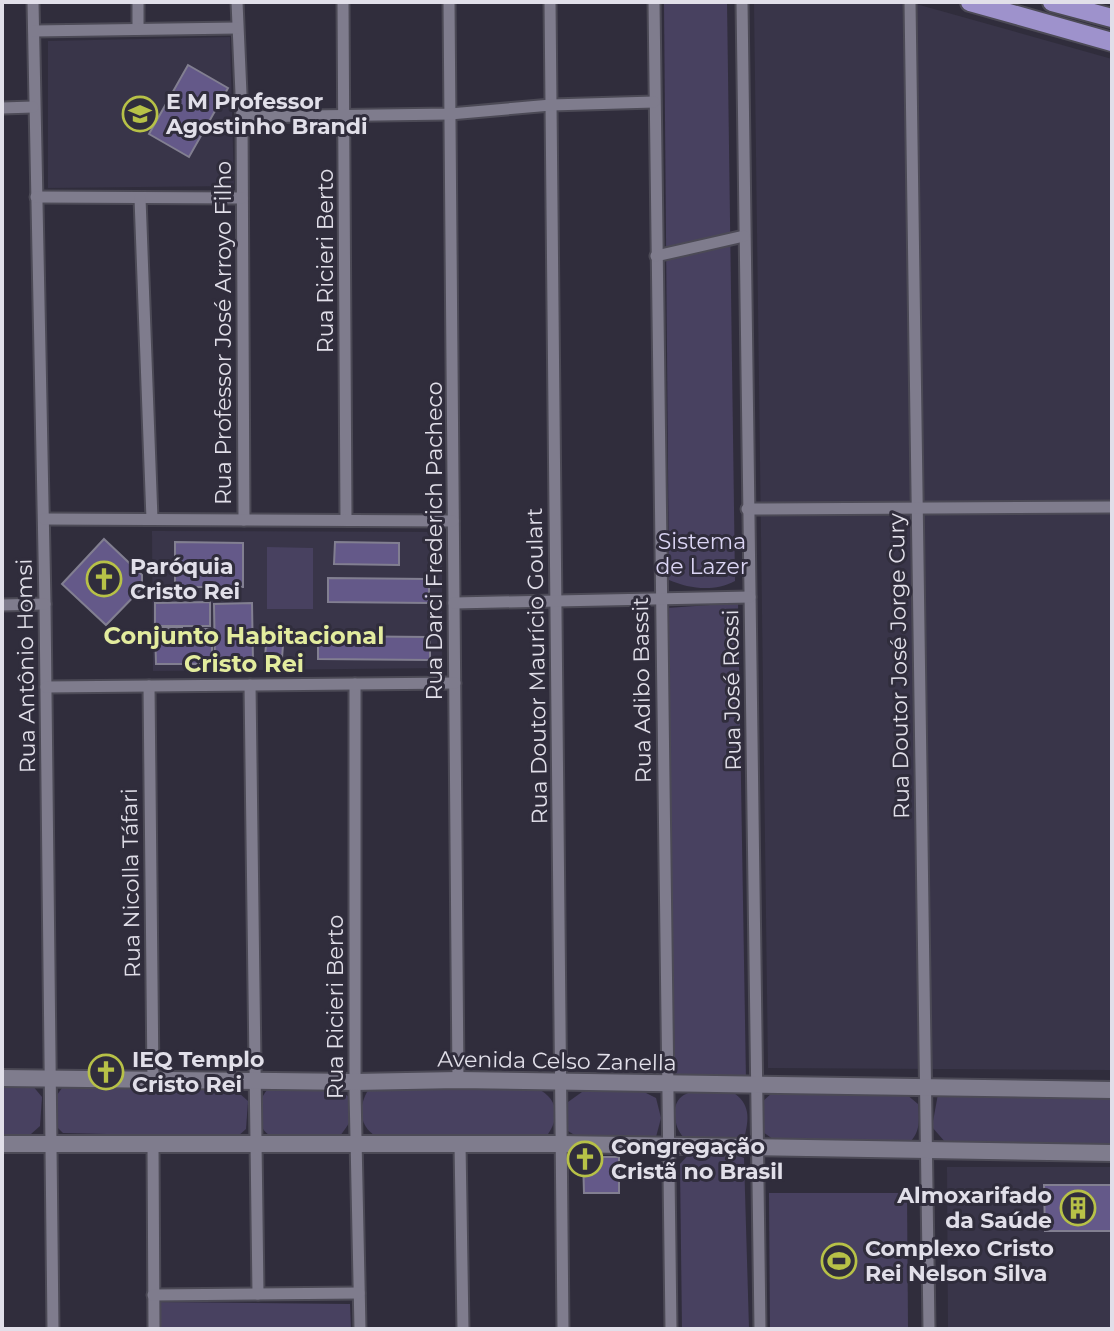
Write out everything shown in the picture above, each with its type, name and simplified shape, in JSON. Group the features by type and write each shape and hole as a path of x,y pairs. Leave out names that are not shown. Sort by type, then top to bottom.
{"main road":[{"path":"970,2 1112,42"},
{"path":"1052,2 1112,18"}],"street":[{"name":"Rua Antônio Homsi","path":"33,2 44,519 53,1329"},
{"path":"138,2 138,29"},
{"name":"Rua Professor José Arroyo Filho","path":"237,2 242,117 244,520"},
{"name":"Rua Ricieri Berto","path":"343,2 346,520"},
{"name":"Rua Darci Frederich Pacheco","path":"449,2 458,1080"},
{"name":"Rua Doutor Maurício Goulart","path":"550,2 563,1329"},
{"name":"Rua Adibo Bassit","path":"654,2 671,1329"},
{"name":"Rua José Rossi","path":"742,2 760,1329"},
{"name":"Rua Doutor José Jorge Cury","path":"910,2 929,1329"},
{"path":"34,31 237,28"},
{"path":"242,117 450,114 551,105 654,102"},
{"path":"2,108 33,107"},
{"path":"36,197 242,198"},
{"path":"140,198 152,519"},
{"path":"656,256 744,236"},
{"path":"747,509 1112,507"},
{"path":"44,519 453,521"},
{"path":"454,603 750,597"},
{"path":"2,605 45,604"},
{"path":"46,687 455,683"},
{"name":"Rua Ricieri Berto","path":"355,684 355,1082 360,1329"},
{"path":"250,685 258,1294"},
{"name":"Rua Nicolla Táfari","path":"149,686 153,1080"},
{"name":"Avenida Celso Zanella","path":"2,1078 561,1081 757,1087 1112,1090"},
{"path":"2,1144 562,1144 1112,1153"},
{"path":"153,1144 154,1329"},
{"path":"460,1144 463,1329"},
{"path":"153,1295 359,1293"}],"shaded area":[{"path":"754,2 909,2 1112,59 1112,1070 768,1068"},
{"name":"E M Professor Agostinho Brandi","path":"230,37 234,186 48,188 48,41"},
{"path":"152,531 442,532 442,668 153,671"},
{"path":"947,1167 1112,1167 1112,1329 948,1329"}],"green space":[{"name":"Sistema de Lazer","path":"664,2 727,2 735,581 710,588 685,586 669,580"},
{"path":"267,547 313,548 313,609 267,609"},
{"name":"Sistema de Lazer","path":"738,603 746,1081 675,1081 667,608"},
{"path":"2,1083 32,1085 42,1097 40,1126 31,1134 2,1136"},
{"path":"70,1085 231,1086 248,1101 246,1129 237,1137 63,1133 57,1127 57,1095 62,1088"},
{"path":"270,1086 336,1090 348,1096 353,1105 351,1119 338,1138 269,1135 260,1124 258,1111"},
{"path":"371,1086 536,1088 550,1098 555,1119 543,1140 377,1137 366,1127 362,1114"},
{"path":"702,1090 729,1090 741,1099 746,1109 745,1135 737,1141 684,1138 675,1119 676,1105 680,1099"},
{"path":"582,1092 644,1092 656,1098 661,1118 656,1137 581,1139 568,1131 565,1120 568,1102"},
{"path":"772,1093 906,1094 918,1104 917,1131 908,1144 777,1142 763,1132 762,1102"},
{"path":"938,1094 1112,1095 1112,1143 946,1143 932,1127"},
{"path":"692,1151 733,1153 744,1158 749,1329 682,1329 680,1164"},
{"name":"Complexo Cristo Rei Nelson Silva","path":"769,1193 907,1193 908,1329 770,1329"},
{"path":"158,1302 350,1304 351,1329 159,1329"}],"building":[{"path":"188,65 228,88 189,157 149,134"},
{"name":"Paróquia Cristo Rei","path":"104,539 142,575 142,588 106,625 62,584"},
{"path":"175,542 243,543 243,587 175,587"},
{"path":"335,542 399,543 399,565 334,564"},
{"path":"328,578 429,579 429,603 328,602"},
{"path":"210,602 210,626 155,626 155,603"},
{"path":"252,603 253,663 215,663 214,604"},
{"path":"155,628 182,628 182,640 198,640 198,629 212,629 212,664 156,664"},
{"path":"267,632 284,633 282,658 265,657"},
{"path":"318,636 430,637 430,660 318,659"},
{"name":"Congregação Cristã no Brasil","path":"583,1157 619,1157 619,1193 584,1193"},
{"name":"Almoxarifado da Saúde","path":"1044,1185 1112,1185 1112,1231 1045,1231"}],"place":[{"name":"E M Professor Agostinho Brandi","path":"140,114"},
{"name":"Paróquia Cristo Rei","path":"104,579"},
{"name":"IEQ Templo Cristo Rei","path":"106,1072"},
{"name":"Congregação Cristã no Brasil","path":"585,1159"},
{"name":"Almoxarifado da Saúde","path":"1078,1208"},
{"name":"Complexo Cristo Rei Nelson Silva","path":"839,1261"}],"district":[{"name":"Conjunto Habitacional Cristo Rei","path":"244,649"}]}
